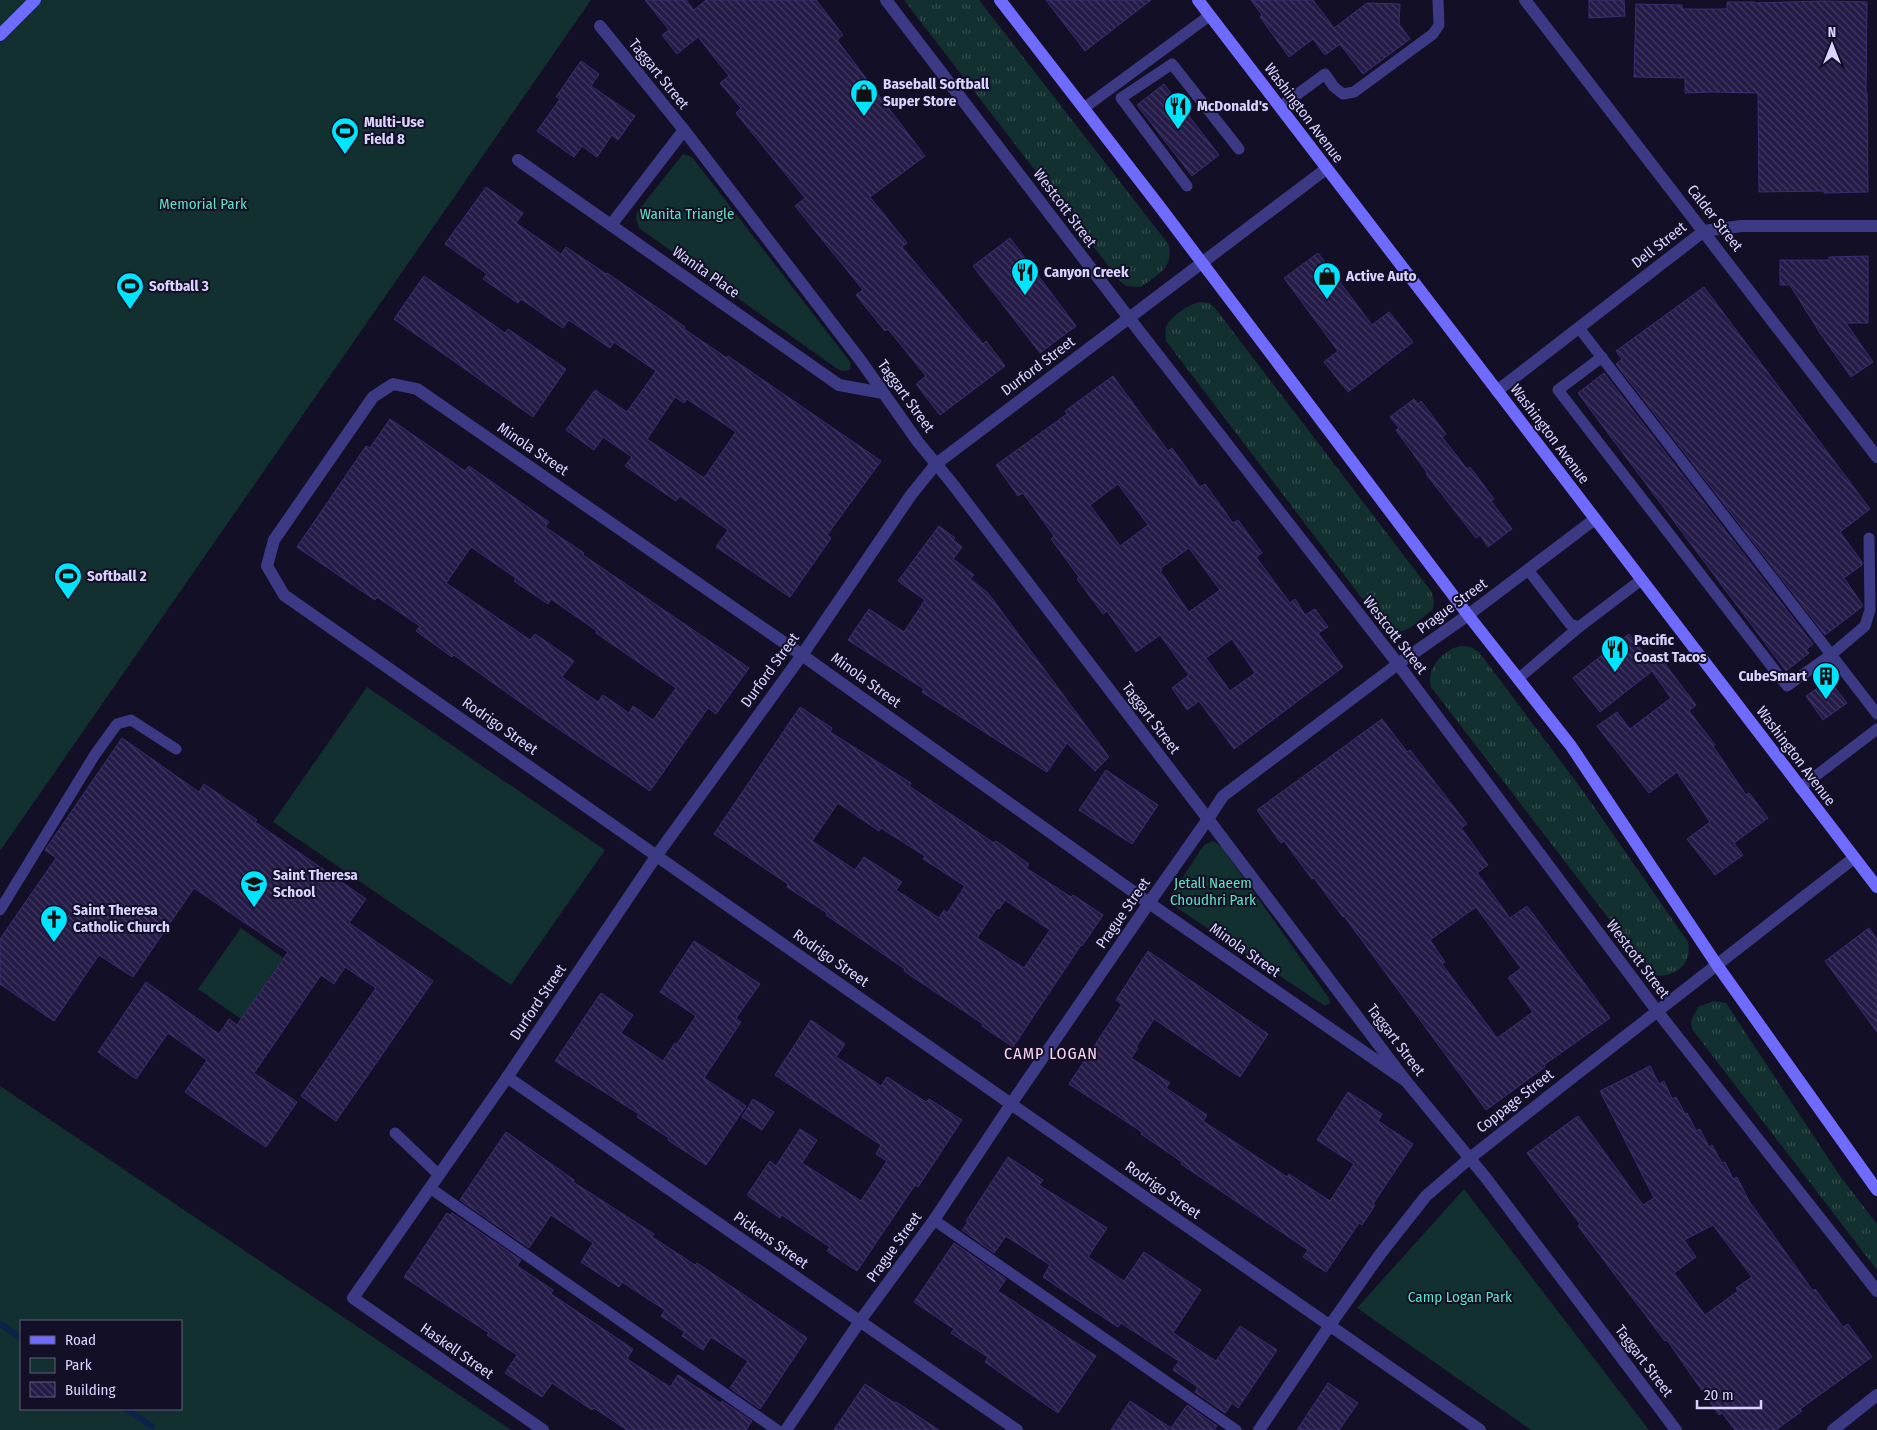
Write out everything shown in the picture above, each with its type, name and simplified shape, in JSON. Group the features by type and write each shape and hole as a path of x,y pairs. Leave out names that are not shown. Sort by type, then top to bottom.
{"main road":[{"path":"0,35 35,0"},
{"path":"1000,0 1468,615 1571,746 1717,965 1877,1190"},
{"name":"Washington Avenue","path":"1198,0 1877,887"}],"street":[{"name":"Westcott Street","path":"886,0 1129,318 1398,664 1657,1011 1877,1291"},
{"name":"Calder Street","path":"1526,0 1877,457"},
{"name":"Taggart Street","path":"600,26 684,130 861,361 918,442 1208,819 1406,1081 1470,1158 1676,1430"},
{"path":"611,225 684,130"},
{"name":"Wanita Place","path":"518,160 839,385 883,393"},
{"name":"Durford Street","path":"352,1298 507,1077 657,856 802,655 910,495 936,464 1326,169"},
{"name":"Dell Street","path":"1497,391 1704,231 1741,226 1877,226"},
{"name":"Minola Street","path":"322,470 373,397 393,384 417,389 802,655 1149,903 1406,1081"},
{"name":"Rodrigo Street","path":"322,470 274,540 267,566 284,594 1480,1430"},
{"name":"Prague Street","path":"786,1430 860,1321 934,1220 1011,1104 1223,796 1595,519"},
{"name":"Coppage Street","path":"1259,1430 1381,1253 1426,1196 1470,1158 1854,858"},
{"name":"Pickens Street","path":"507,1077 1016,1430"},
{"name":"Haskell Street","path":"352,1298 543,1430"},
{"path":"1833,1430 1877,1395"}],"lane":[{"path":"1280,107 1325,74 1334,87 1343,94 1354,92 1433,34 1439,25 1438,0"},
{"path":"1084,108 1209,16"},
{"path":"1187,186 1121,98 1172,64 1239,149"},
{"path":"1579,328 1877,714"},
{"path":"1602,357 1558,390 1787,686 1832,654 1865,626 1870,610 1869,538"},
{"path":"1528,570 1570,624 1580,628"},
{"path":"1518,679 1641,580"},
{"path":"0,910 94,756 117,724 131,720 176,749"},
{"path":"1800,788 1877,729"},
{"path":"395,1133 439,1175"},
{"path":"430,1188 778,1430"},
{"path":"934,1220 1236,1430"}],"green space":[{"name":"Memorial Park","path":"0,0 591,0 0,851"},
{"path":"904,0 979,0 1169,245 1169,260 1163,270 1141,287 1126,286 1120,281"},
{"name":"Wanita Triangle","path":"683,154 692,157 851,363 850,370 842,371 836,368 639,228 636,218 637,212"},
{"path":"1200,302 1209,303 1215,308 1431,591 1434,600 1433,609 1410,628 1404,631 1397,631 1383,626 1166,341 1166,328 1171,320 1185,308"},
{"path":"1462,646 1471,647 1479,652 1583,791 1688,942 1689,950 1687,957 1680,969 1667,975 1652,975 1431,687 1431,673 1438,660 1449,651"},
{"path":"367,687 605,850 511,985 273,822"},
{"name":"Jetall Naeem Choudhri Park","path":"1213,841 1221,846 1329,998 1330,1003 1325,1006 1174,906 1171,901 1171,895 1204,845"},
{"path":"241,928 283,958 241,1019 198,989"},
{"path":"1714,1001 1726,1003 1840,1176 1877,1224 1877,1270 1692,1029 1691,1021 1698,1007"},
{"path":"0,1086 511,1430 0,1430"},
{"name":"Camp Logan Park","path":"1464,1189 1649,1430 1531,1430 1357,1308"}],"building":[{"path":"645,0 686,0 694,10 706,0 816,0 843,35 837,40 925,156 870,197 907,243 902,247 983,344 986,341 1005,366 940,415 916,384 926,376 888,329 885,331 856,295 863,290 795,206 805,198 736,113 741,108 720,83 729,76 698,37 677,54 662,35 669,30"},
{"path":"1046,0 1151,0 1085,51"},
{"path":"1251,0 1313,0 1334,28 1367,3 1400,4 1399,24 1410,39 1363,74 1340,44 1325,55 1313,39 1289,57 1260,17 1262,15"},
{"path":"1589,0 1624,0 1625,16 1589,18"},
{"path":"1727,2 1867,2 1868,192 1759,192 1758,93 1685,93 1685,78 1634,77 1636,4 1682,5 1682,9 1727,9"},
{"path":"581,61 599,74 591,86 635,116 618,140 612,135 597,157 582,146 574,157 537,131 560,99 556,97"},
{"name":"McDonald's","path":"1164,84 1219,155 1192,176 1137,105"},
{"path":"486,187 523,213 516,223 561,254 566,247 607,273 685,327 684,329 727,358 728,356 881,461 827,535 831,538 790,597 716,547 728,530 680,496 676,501 625,466 632,457 603,437 594,450 566,430 595,390 627,412 656,371 614,342 610,348 569,320 563,328 521,299 518,303 483,279 487,274 445,244","holes":["675,397 684,403 687,399 736,432 704,478 647,439"]},
{"name":"Canyon Creek","path":"1010,238 1076,326 1040,353 973,266"},
{"path":"1318,253 1372,325 1389,312 1413,342 1348,392 1324,362 1338,351 1284,278"},
{"path":"1868,256 1868,323 1846,323 1873,362 1851,377 1820,333 1790,285 1780,285 1780,260 1829,260 1829,257"},
{"path":"424,276 505,333 508,329 566,369 533,417 394,319"},
{"path":"1704,287 1870,509 1840,532 1862,562 1862,565 1844,578 1862,604 1862,607 1825,635 1616,364 1622,359 1616,351"},
{"path":"1604,373 1813,644 1806,650 1809,653 1786,671 1578,393"},
{"path":"1113,376 1168,451 1172,448 1200,487 1205,484 1233,523 1238,520 1262,553 1256,557 1290,603 1295,599 1305,615 1315,609 1328,627 1318,633 1343,667 1234,749 1199,701 1187,710 1172,688 1189,675 1160,635 1136,652 1107,611 1103,614 1077,579 1079,577 1051,539 1054,536 1023,493 1018,496 996,465 1067,414 1065,411","holes":["1118,484 1148,525 1120,546 1090,505","1189,548 1220,590 1189,612 1160,571 1162,570 1161,568","1232,639 1255,673 1230,691 1206,658"]},
{"path":"1414,399 1418,404 1421,401 1446,434 1442,437 1467,469 1470,467 1494,499 1491,501 1512,529 1488,547 1480,535 1476,538 1426,474 1428,474 1396,430 1399,428 1390,417"},
{"path":"390,419 465,471 469,466 549,522 545,527 584,553 583,555 749,668 716,714 708,708 650,791 454,655 452,657 416,631 420,626 377,597 375,600 297,547 366,446 370,448","holes":["471,547 516,578 514,581 548,604 551,599 597,631 596,633 676,688 653,720 633,706 629,713 603,695 598,702 562,677 574,661 535,634 530,640 446,583"]},
{"path":"939,526 955,538 953,540 962,547 953,559 974,575 970,579 988,593 1109,757 1095,771 1067,743 1047,772 922,692 924,689 848,640 869,609 904,632 925,600 898,581"},
{"path":"1629,634 1654,665 1662,660 1696,705 1689,711 1715,745 1713,746 1746,795 1749,793 1768,818 1734,843 1743,855 1715,875 1687,839 1710,822 1677,772 1649,793 1597,726 1617,712 1630,729 1671,698 1652,671 1600,712 1573,678"},
{"name":"CubeSmart","path":"1829,680 1847,703 1823,720 1806,696"},
{"path":"800,707 832,728 830,732 911,783 909,786 1029,864 1026,868 1103,915 1013,1047 826,915 827,913 787,887 788,884 714,834","holes":["838,803 879,831 881,828 925,856 923,859 965,886 947,913 944,910 939,918 896,890 902,882 864,857 855,870 812,841","1005,900 1050,930 1024,968 977,938 997,908 999,909"]},
{"path":"1382,719 1407,752 1410,750 1467,824 1461,828 1488,865 1477,873 1510,918 1527,906 1610,1018 1544,1065 1545,1067 1486,1110 1344,916 1314,878 1312,879 1284,841 1281,843 1257,810","holes":["1476,907 1521,968 1508,978 1533,1012 1497,1038 1442,964 1445,962 1430,940"]},
{"name":"Saint Theresa Catholic Church","path":"122,738 199,792 204,784 366,899 349,923 433,981 336,1121 301,1096 376,988 345,967 334,984 321,975 254,1073 297,1102 266,1147 185,1092 207,1060 168,1033 136,1079 98,1052 146,982 219,1034 229,1019 237,1025 288,952 194,888 133,977 99,955 54,1021 0,984 0,939 56,858 45,850"},
{"path":"1106,770 1158,805 1132,844 1079,810"},
{"path":"1869,928 1877,939 1877,1032 1825,961"},
{"path":"694,941 760,984 736,1018 741,1022 704,1078 746,1106 706,1165 637,1117 639,1114 555,1061 601,993 633,1015 621,1033 663,1061 696,1016 660,992"},
{"path":"1148,951 1268,1034 1240,1077 1154,1019 1131,1058 1170,1083 1166,1088 1207,1115 1203,1121 1287,1177 1289,1174 1330,1201 1354,1164 1317,1140 1348,1092 1382,1114 1378,1121 1413,1144 1373,1204 1375,1205 1362,1225 1359,1223 1326,1272 1303,1257 1308,1250 1181,1164 1182,1162 1141,1134 1142,1132 1069,1084 1122,1004 1116,1000"},
{"path":"811,1020 845,1044 836,1057 881,1086 887,1077 926,1102 929,1099 962,1120 918,1187 915,1185 857,1271 827,1251 830,1247 782,1215 780,1218 747,1195 770,1161 776,1166 800,1129 817,1140 802,1163 861,1201 887,1161 876,1154 881,1145 775,1075"},
{"path":"1650,1066 1659,1084 1664,1081 1672,1099 1676,1097 1696,1131 1700,1129 1709,1147 1712,1145 1722,1163 1725,1162 1733,1179 1737,1177 1749,1201 1813,1291 1815,1289 1843,1327 1848,1324 1872,1357 1800,1409 1802,1411 1776,1430 1735,1430 1722,1413 1719,1415 1667,1340 1665,1341 1578,1226 1580,1224 1527,1153 1578,1116 1643,1205 1654,1198 1600,1091","holes":["1713,1225 1752,1277 1736,1288 1738,1291 1705,1315 1674,1273 1696,1257 1684,1240"]},
{"path":"753,1099 774,1112 762,1130 742,1117"},
{"path":"506,1132 574,1180 573,1182 654,1234 652,1237 695,1265 697,1263 807,1338 760,1409 730,1388 748,1361 711,1337 703,1350 682,1336 685,1332 661,1316 665,1310 622,1282 619,1287 581,1262 593,1243 551,1215 529,1248 460,1200"},
{"path":"1008,1157 1043,1180 1039,1185 1107,1228 1088,1257 1124,1281 1144,1252 1201,1290 1173,1333 1216,1361 1240,1326 1277,1350 1238,1408 1232,1403 1225,1413 1195,1392 1198,1387 1173,1370 1179,1361 1121,1323 1118,1327 1043,1277 1050,1265 1006,1236 994,1253 962,1230"},
{"path":"447,1213 450,1215 452,1213 521,1260 517,1266 553,1290 551,1294 633,1349 627,1359 670,1387 678,1375 721,1403 722,1401 752,1421 746,1430 627,1430 594,1408 592,1410 552,1383 542,1397 505,1373 517,1355 487,1335 489,1333 404,1277"},
{"path":"954,1243 1006,1279 998,1291 1096,1356 1058,1413 985,1362 988,1357 951,1333 954,1329 914,1302"},
{"path":"1328,1383 1358,1403 1339,1430 1297,1430"},
{"path":"865,1384 896,1402 939,1430 834,1430"},
{"path":"1130,1401 1171,1428 1187,1405 1217,1426 1214,1430 1111,1430"}],"waterway":[{"path":"0,1324 20,1337"},
{"path":"128,1410 152,1426"}],"place":[{"name":"Baseball Softball Super Store","path":"864,117"},
{"name":"McDonald's","path":"1178,130"},
{"name":"Multi-Use Field 8","path":"345,155"},
{"name":"Canyon Creek","path":"1025,296"},
{"name":"Active Auto","path":"1327,300"},
{"name":"Softball 3","path":"130,310"},
{"name":"Softball 2","path":"68,600"},
{"name":"Pacific Coast Tacos","path":"1615,673"},
{"name":"CubeSmart","path":"1826,700"},
{"name":"Saint Theresa School","path":"254,908"},
{"name":"Saint Theresa Catholic Church","path":"54,943"}],"district":[{"name":"CAMP LOGAN","path":"1051,1053"}]}
